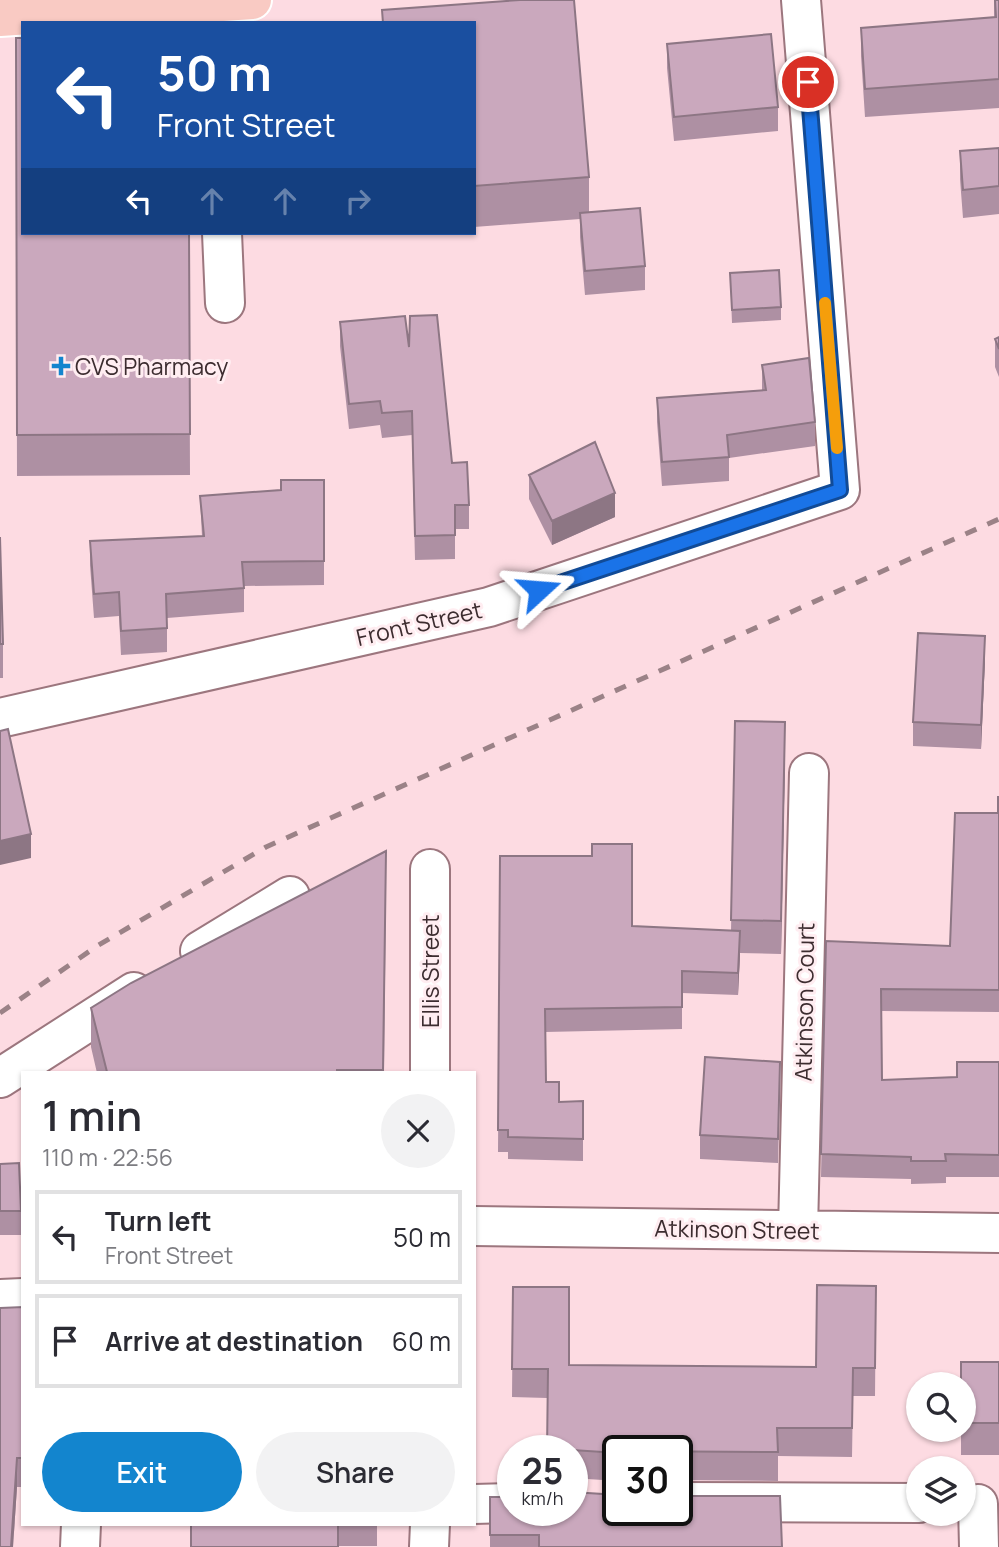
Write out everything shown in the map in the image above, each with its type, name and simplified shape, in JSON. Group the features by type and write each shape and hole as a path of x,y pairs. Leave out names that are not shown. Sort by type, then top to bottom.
{"main road":[{"path":"0,17 214,13 253,0"}],"street":[{"name":"Front Street","path":"0,718 489,607 840,490 801,0"},
{"path":"222,235 225,303"},
{"name":"Atkinson Court","path":"798,1230 809,773"},
{"name":"Ellis Street","path":"430,869 430,1071"},
{"path":"0,1078 290,896"},
{"name":"Atkinson Street","path":"476,1226 999,1233"},
{"path":"0,1299 21,1298"},
{"path":"693,1502 906,1503"},
{"path":"476,1504 497,1503"},
{"path":"979,1547 980,1504"},
{"path":"80,1547 81,1526"},
{"path":"429,1526 429,1547"}],"building":[{"path":"520,0 574,0 589,177 476,186 476,21 383,21 382,10"},
{"path":"995,0 999,0 999,79 865,89 861,28 996,17"},
{"path":"771,34 778,107 674,117 667,44"},
{"path":"16,38 21,38 21,235 189,235 190,434 17,435"},
{"path":"999,148 999,186 963,190 960,151"},
{"path":"640,208 645,266 585,271 580,213"},
{"path":"779,270 781,307 732,310 730,273"},
{"path":"437,315 452,463 467,462 469,505 455,505 455,535 415,536 412,411 382,413 380,401 349,404 340,322 405,316 409,347 410,316"},
{"path":"809,358 815,422 727,435 729,457 662,462 657,398 766,390 762,365"},
{"path":"595,442 615,493 552,521 529,475"},
{"path":"281,480 324,480 324,561 242,562 244,588 166,594 167,628 121,631 119,592 94,594 90,541 204,536 200,496 281,490"},
{"path":"0,537 3,644 0,644"},
{"path":"918,633 985,636 981,725 913,722"},
{"path":"735,721 785,722 781,921 731,920"},
{"path":"8,729 31,834 0,841 0,731"},
{"path":"998,797 999,990 881,989 882,1080 957,1077 957,1062 999,1062 999,1155 945,1154 946,1161 911,1161 911,1157 821,1154 826,941 950,946 955,813 998,813"},
{"path":"592,844 632,844 632,926 740,931 738,973 682,971 682,1007 545,1009 546,1082 559,1082 559,1102 583,1101 583,1139 508,1137 508,1130 498,1130 500,856 592,856"},
{"path":"386,851 383,1070 107,1071 91,1008 131,983"},
{"path":"705,1057 780,1062 778,1139 700,1135"},
{"path":"19,1163 21,1211 0,1211 0,1164"},
{"path":"817,1285 876,1286 875,1368 853,1368 852,1428 777,1428 778,1452 693,1451 693,1435 602,1435 602,1452 588,1451 588,1435 547,1435 548,1369 512,1369 513,1287 569,1287 569,1365 816,1367"},
{"path":"21,1307 21,1458 17,1458 11,1547 0,1547 0,1308"},
{"path":"961,1362 999,1362 999,1423 976,1423 976,1372 961,1372"},
{"path":"588,1493 602,1494 602,1526 693,1526 693,1496 780,1496 782,1547 539,1547 539,1535 490,1535 490,1497 497,1497 497,1526 588,1526"},
{"path":"191,1526 338,1526 338,1547 191,1547"}],"railway":[{"path":"0,1013 97,946 266,847 999,519"}],"slow traffic":[{"path":"825,303 837,448"}],"place":[{"name":"CVS Pharmacy","path":"61,366"}],"route":[{"path":"539,590 840,490 808,82"}]}
